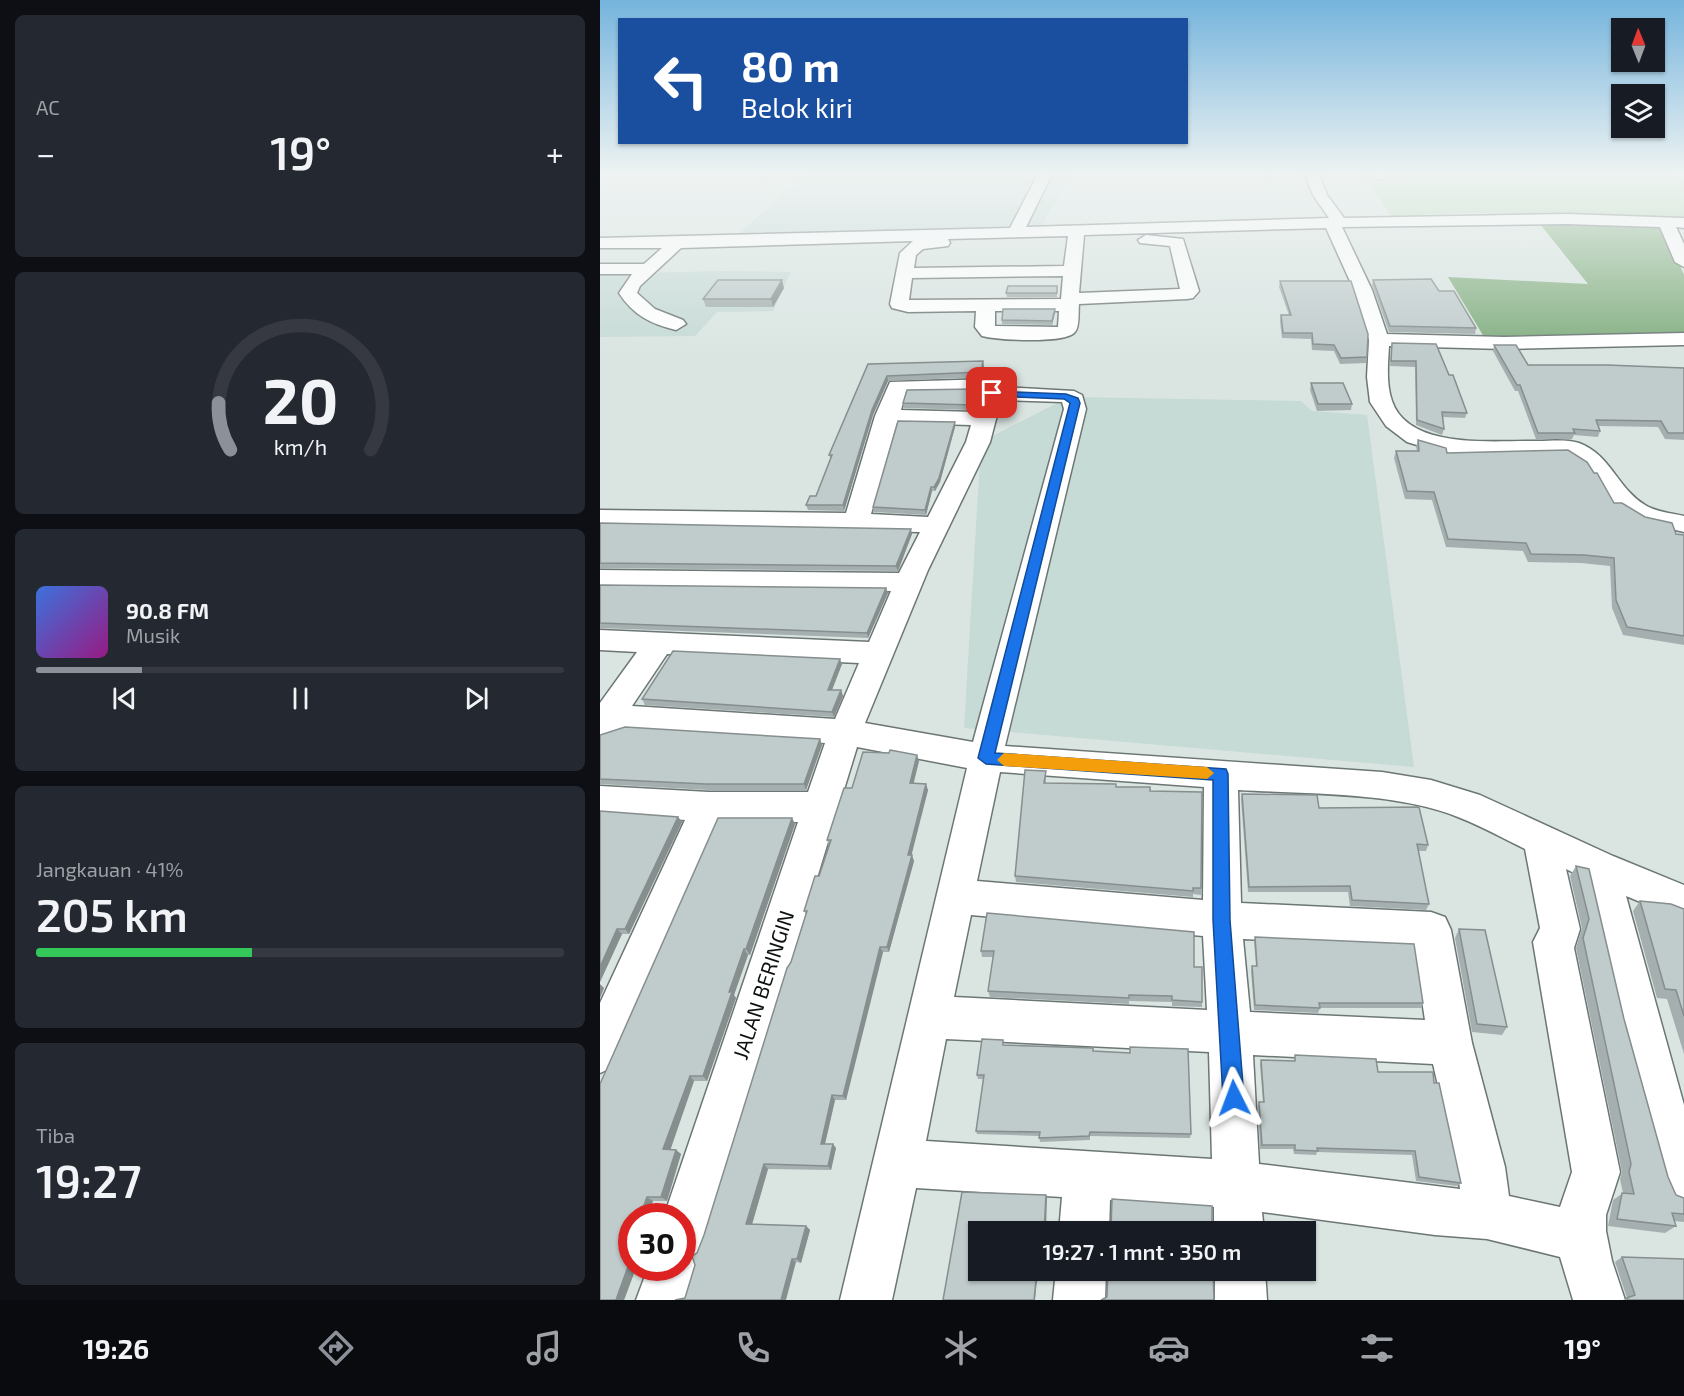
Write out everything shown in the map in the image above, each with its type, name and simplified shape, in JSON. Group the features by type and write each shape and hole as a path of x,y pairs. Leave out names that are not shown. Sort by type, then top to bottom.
{"street":[{"path":"600,243 676,243 1015,233 1075,237 1163,239 1177,242 1190,291 1182,296 986,306 902,305 898,301 908,253 913,248 927,243 1075,237 1156,233"},
{"path":"1340,233 1363,290 1379,340 1377,377 1381,402 1394,421 1426,443 1443,446 1548,445 1570,448 1590,455 1631,507 1647,515 1684,524"},
{"path":"1671,233 1684,262"},
{"path":"986,306 985,327 989,332 1054,334 1067,330 1075,237"},
{"path":"676,243 632,284 628,293 642,310 653,317 676,324"},
{"path":"600,269 647,269"},
{"path":"904,273 1072,271"},
{"path":"1379,340 1504,343 1684,339"},
{"path":"856,521 894,389 904,384 986,383 991,385 992,393 1066,396 1074,400 986,758 927,1017 899,1163 866,1300"},
{"name":"JALAN BERINGIN","path":"693,1203 845,732 908,582 978,442 992,393"},
{"path":"886,416 985,419"},
{"path":"600,518 856,521 937,525"},
{"path":"600,579 908,582"},
{"path":"600,640 878,653"},
{"path":"604,723 659,643"},
{"path":"604,723 845,732 986,758 1382,786 1431,794 1468,805 1600,868 1684,903"},
{"path":"1221,774 1222,920 1239,1221"},
{"path":"600,800 709,807 821,807"},
{"path":"600,1051 709,807"},
{"path":"1541,840 1560,929 1559,937 1553,942 1596,1172 1595,1188 1581,1219 1582,1237 1599,1300"},
{"path":"1600,868 1639,1027 1684,1183"},
{"path":"955,896 1222,920 1431,930 1450,1043 1481,1167 1487,1215"},
{"path":"927,1017 1450,1043"},
{"path":"899,1163 1238,1185 1435,1211 1487,1215 1582,1237"},
{"path":"1085,1221 1088,1176"},
{"path":"662,1300 669,1281"},
{"path":"1079,1300 1080,1281"},
{"path":"1240,1281 1240,1300"}],"shaded area":[{"path":"740,233 915,233 734,238"},
{"path":"791,272 773,311 717,312 695,336 600,337 600,274"},
{"path":"1069,397 1301,401 1312,411 1367,415 1414,767 964,728 981,442"}],"green space":[{"path":"1547,233 1666,233 1684,275 1684,336 1487,342 1448,277 1588,284"}],"building":[{"path":"1431,279 1439,291 1454,291 1476,328 1390,326 1373,280"},
{"path":"718,280 782,280 771,299 703,299"},
{"path":"1280,281 1351,281 1368,334 1367,357 1341,358 1334,345 1313,344 1312,333 1283,333 1281,315 1291,315"},
{"path":"1008,286 1057,286 1057,293 1006,293"},
{"path":"1003,309 1055,309 1052,321 1002,320"},
{"path":"1392,343 1436,344 1449,375 1453,375 1467,413 1442,412 1444,429 1417,420 1416,361 1391,361"},
{"path":"1494,345 1516,345 1528,365 1684,368 1684,433 1668,433 1661,421 1596,420 1600,431 1573,429 1575,433 1538,433 1520,385 1517,385"},
{"path":"983,361 981,372 887,376 872,410 843,505 806,505 810,496 816,496 832,455 829,455 868,364"},
{"path":"1311,383 1343,383 1352,404 1318,404"},
{"path":"977,389 973,405 903,403 907,390"},
{"path":"898,421 955,422 939,478 934,487 931,487 925,510 873,507"},
{"path":"1418,440 1446,448 1447,453 1568,450 1587,462 1594,473 1597,473 1614,503 1622,503 1645,517 1672,523 1676,534 1684,535 1684,636 1627,627 1616,600 1614,558 1531,554 1526,543 1448,539 1434,492 1407,491 1396,451 1419,451"},
{"path":"600,523 911,529 896,566 600,563"},
{"path":"600,585 886,588 867,633 600,623"},
{"path":"673,651 840,659 828,690 841,690 832,712 642,699"},
{"path":"625,727 820,739 804,784 706,784 600,779 600,735"},
{"path":"890,750 917,755 910,783 926,784 908,855 912,855 887,947 880,947 843,1096 832,1095 821,1144 833,1144 828,1166 764,1164 746,1224 806,1226 797,1259 792,1259 781,1300 675,1300 685,1298 690,1281 696,1281 696,1254 704,1235 787,968 791,962 815,876 819,876 831,840 827,840 844,788 852,788 863,752 889,753"},
{"path":"1025,770 1046,771 1044,783 1116,784 1116,787 1150,787 1150,791 1202,792 1201,888 1193,888 1193,891 1015,876"},
{"path":"1242,794 1317,795 1319,808 1419,807 1428,845 1417,844 1429,904 1352,900 1350,886 1249,887"},
{"path":"600,811 678,817 625,929 617,929 600,967"},
{"path":"718,818 792,818 729,992 732,992 703,1076 690,1076 663,1149 676,1150 661,1197 647,1197 645,1203 618,1203 618,1281 623,1281 616,1300 600,1300 600,1084"},
{"path":"1576,866 1589,869 1624,1019 1668,1177 1676,1195 1684,1198 1684,1214 1672,1213 1676,1226 1617,1219 1622,1193 1634,1194 1629,1172 1631,1164 1583,938 1589,919"},
{"path":"1640,901 1671,904 1684,909 1684,1016 1676,990 1665,989"},
{"path":"987,913 1194,932 1194,967 1202,967 1202,1002 1172,1000 1172,996 1129,995 1129,998 988,991 994,951 981,951"},
{"path":"1459,929 1485,930 1507,1027 1477,1024"},
{"path":"1255,937 1414,944 1423,1003 1319,1003 1320,1008 1255,1005 1252,966 1257,966"},
{"path":"982,1039 1003,1040 1003,1045 1093,1048 1093,1051 1130,1053 1130,1047 1188,1049 1191,1134 1090,1132 1089,1136 1039,1138 1040,1132 976,1131 984,1075 977,1075"},
{"path":"1295,1055 1376,1059 1378,1072 1433,1072 1434,1083 1439,1083 1461,1183 1419,1177 1415,1151 1317,1148 1318,1151 1295,1150 1295,1145 1262,1145 1259,1102 1264,1102 1261,1060 1295,1061"},
{"path":"962,1192 1046,1195 1045,1221 968,1221 968,1281 1036,1281 1034,1300 943,1300"},
{"path":"1112,1199 1212,1206 1212,1221 1111,1221"},
{"path":"1622,1257 1684,1259 1684,1300 1628,1300 1627,1298 1635,1295"},
{"path":"1108,1281 1213,1281 1214,1300 1101,1300 1107,1297"}],"slow traffic":[{"path":"1004,760 1207,773"}],"route":[{"path":"992,393 1066,396 1074,400 1075,409 986,758 1221,774 1222,920 1234,1098"}]}
